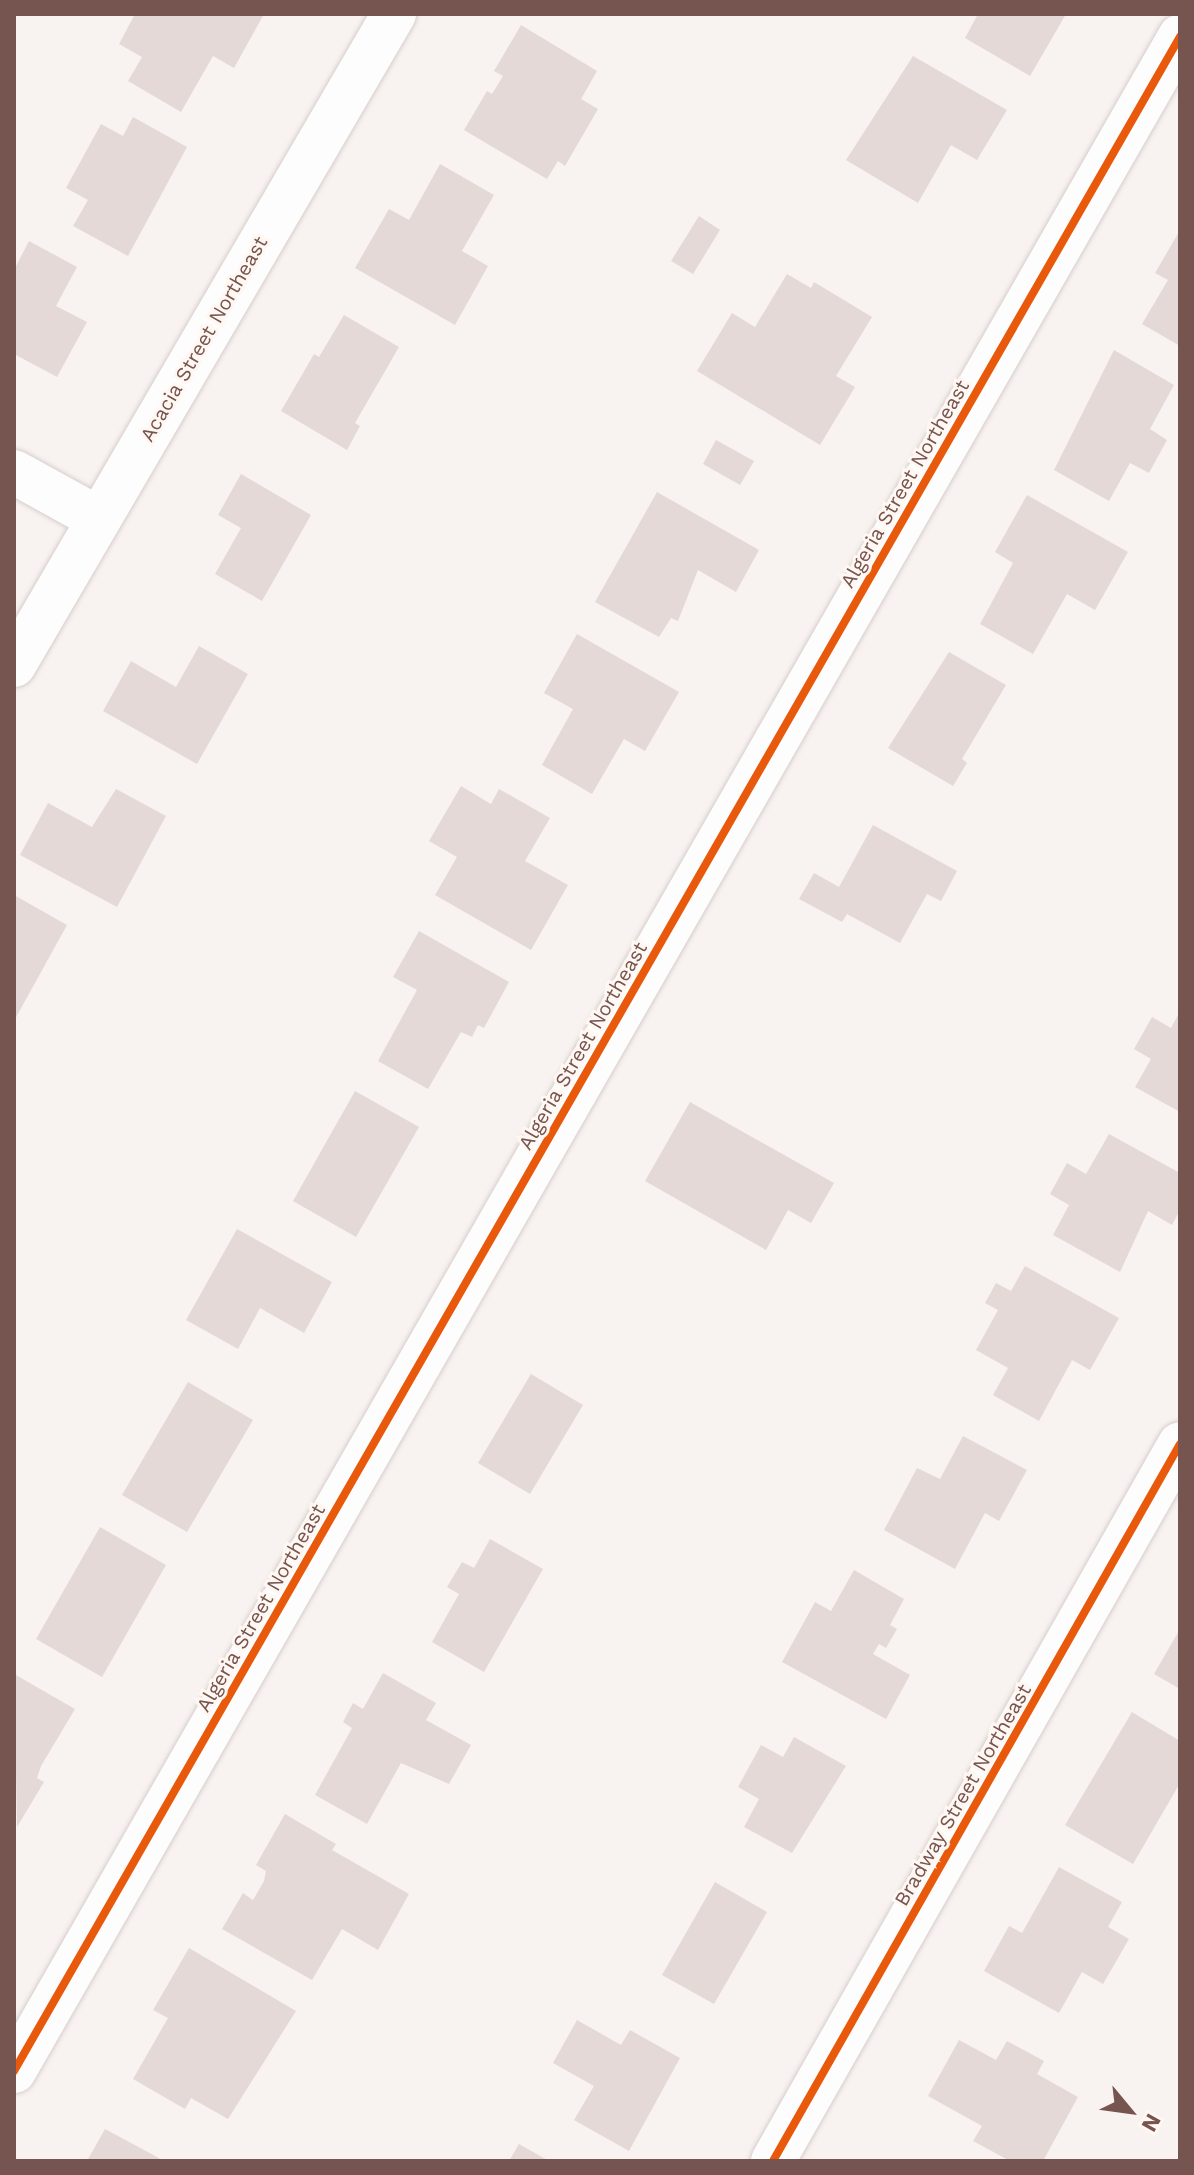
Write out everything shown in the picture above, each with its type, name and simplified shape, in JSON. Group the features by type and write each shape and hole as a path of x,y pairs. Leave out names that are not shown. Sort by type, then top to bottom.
{"street":[{"name":"Acacia Street Northeast","path":"14,665 394,14"},
{"name":"Algeria Street Northeast","path":"14,2071 1180,37"},
{"path":"14,472 99,519"},
{"name":"Bradway Street Northeast","path":"792,2154 1180,1444"}],"building":[{"path":"135,14 264,14 234,68 213,56 181,112 128,81 142,57 119,44"},
{"path":"978,14 1066,14 1030,76 965,38"},
{"path":"521,25 597,71 581,99 598,109 565,166 558,161 547,179 464,130 487,91 492,94 503,76 494,71"},
{"path":"913,56 1007,110 977,160 951,145 918,203 846,160"},
{"path":"133,117 187,147 128,256 73,226 88,200 66,188 101,124 123,136"},
{"path":"440,164 494,195 462,251 488,266 455,325 355,268 389,209 409,220"},
{"path":"699,216 720,230 693,274 671,261"},
{"path":"1180,230 1180,346 1142,324 1168,280 1155,273"},
{"path":"29,241 77,267 56,306 87,322 57,377 14,354 14,270"},
{"path":"787,274 811,288 814,282 872,317 836,376 855,387 820,445 697,371 732,313 755,327"},
{"path":"344,315 399,347 355,423 360,426 347,450 281,411 314,354 319,357"},
{"path":"1114,350 1174,385 1150,429 1167,440 1149,473 1130,463 1109,501 1054,470"},
{"path":"716,440 754,461 740,485 703,464"},
{"path":"241,474 311,515 262,601 215,574 241,528 218,515"},
{"path":"657,492 759,550 736,592 698,570 678,621 671,618 659,637 595,602"},
{"path":"1027,495 1128,552 1095,610 1067,594 1033,654 980,624 1013,563 995,552"},
{"path":"577,634 679,692 645,751 624,739 592,794 542,765 573,709 544,693"},
{"path":"199,646 248,674 197,764 103,711 131,661 176,687"},
{"path":"949,652 1006,685 962,759 967,763 953,786 888,748"},
{"path":"461,786 491,804 499,789 550,818 525,861 568,885 531,950 435,895 457,857 429,841"},
{"path":"116,789 166,816 117,907 20,855 48,803 92,827"},
{"path":"873,825 957,871 941,901 927,894 900,943 847,914 842,922 799,899 814,873 839,887"},
{"path":"14,895 67,925 14,1021"},
{"path":"419,931 509,982 484,1028 478,1025 472,1037 461,1032 428,1089 378,1061 417,990 393,977"},
{"path":"1180,1011 1180,1112 1135,1087 1151,1059 1134,1049 1152,1017 1171,1028"},
{"path":"355,1091 419,1127 356,1237 293,1201"},
{"path":"690,1102 834,1183 811,1223 788,1210 766,1250 645,1181"},
{"path":"1109,1134 1180,1173 1180,1210 1172,1225 1148,1211 1120,1272 1053,1235 1069,1205 1050,1194 1067,1163 1086,1174"},
{"path":"237,1229 332,1282 304,1333 260,1308 238,1349 186,1320"},
{"path":"1025,1266 1119,1318 1090,1370 1072,1360 1039,1421 993,1395 1008,1368 976,1350 998,1310 985,1303 996,1283 1011,1291"},
{"path":"531,1374 583,1405 530,1494 478,1463"},
{"path":"188,1382 253,1420 187,1532 122,1495"},
{"path":"963,1436 1027,1470 999,1521 985,1513 955,1569 884,1530 917,1468 940,1479"},
{"path":"100,1527 166,1565 102,1677 36,1639"},
{"path":"490,1539 543,1569 484,1672 432,1642 459,1594 447,1587 462,1562 474,1568"},
{"path":"854,1570 904,1599 890,1625 897,1629 886,1648 879,1644 873,1654 910,1675 886,1719 782,1662 815,1602 831,1611"},
{"path":"1180,1629 1180,1689 1154,1674"},
{"path":"383,1673 436,1703 426,1720 471,1745 449,1784 401,1763 367,1824 315,1795 352,1728 343,1722 353,1703 363,1709"},
{"path":"14,1674 75,1709 41,1766 37,1778 44,1782 17,1827"},
{"path":"1132,1712 1180,1741 1180,1783 1133,1864 1065,1825"},
{"path":"794,1737 846,1766 792,1853 744,1827 759,1799 738,1787 761,1745 783,1757"},
{"path":"285,1814 336,1844 332,1850 409,1894 378,1950 342,1929 312,1980 222,1929 243,1893 253,1900 264,1881 266,1871 256,1865"},
{"path":"1059,1867 1122,1902 1108,1927 1129,1939 1103,1984 1082,1972 1059,2013 984,1971 1009,1926 1022,1933"},
{"path":"715,1882 767,1912 714,2004 662,1975"},
{"path":"189,1948 296,2011 228,2119 191,2098 185,2109 133,2079 168,2018 153,2010"},
{"path":"577,2020 621,2045 630,2030 680,2058 629,2151 574,2120 594,2086 553,2063"},
{"path":"959,2040 996,2060 1007,2041 1044,2061 1037,2074 1078,2097 1043,2161 1010,2161 973,2141 982,2126 928,2096"},
{"path":"105,2129 157,2157 163,2161 87,2161"},
{"path":"519,2144 549,2161 509,2161"}],"cycle path":[{"path":"14,2071 1180,37"},
{"path":"773,2161 1180,1444"}]}
